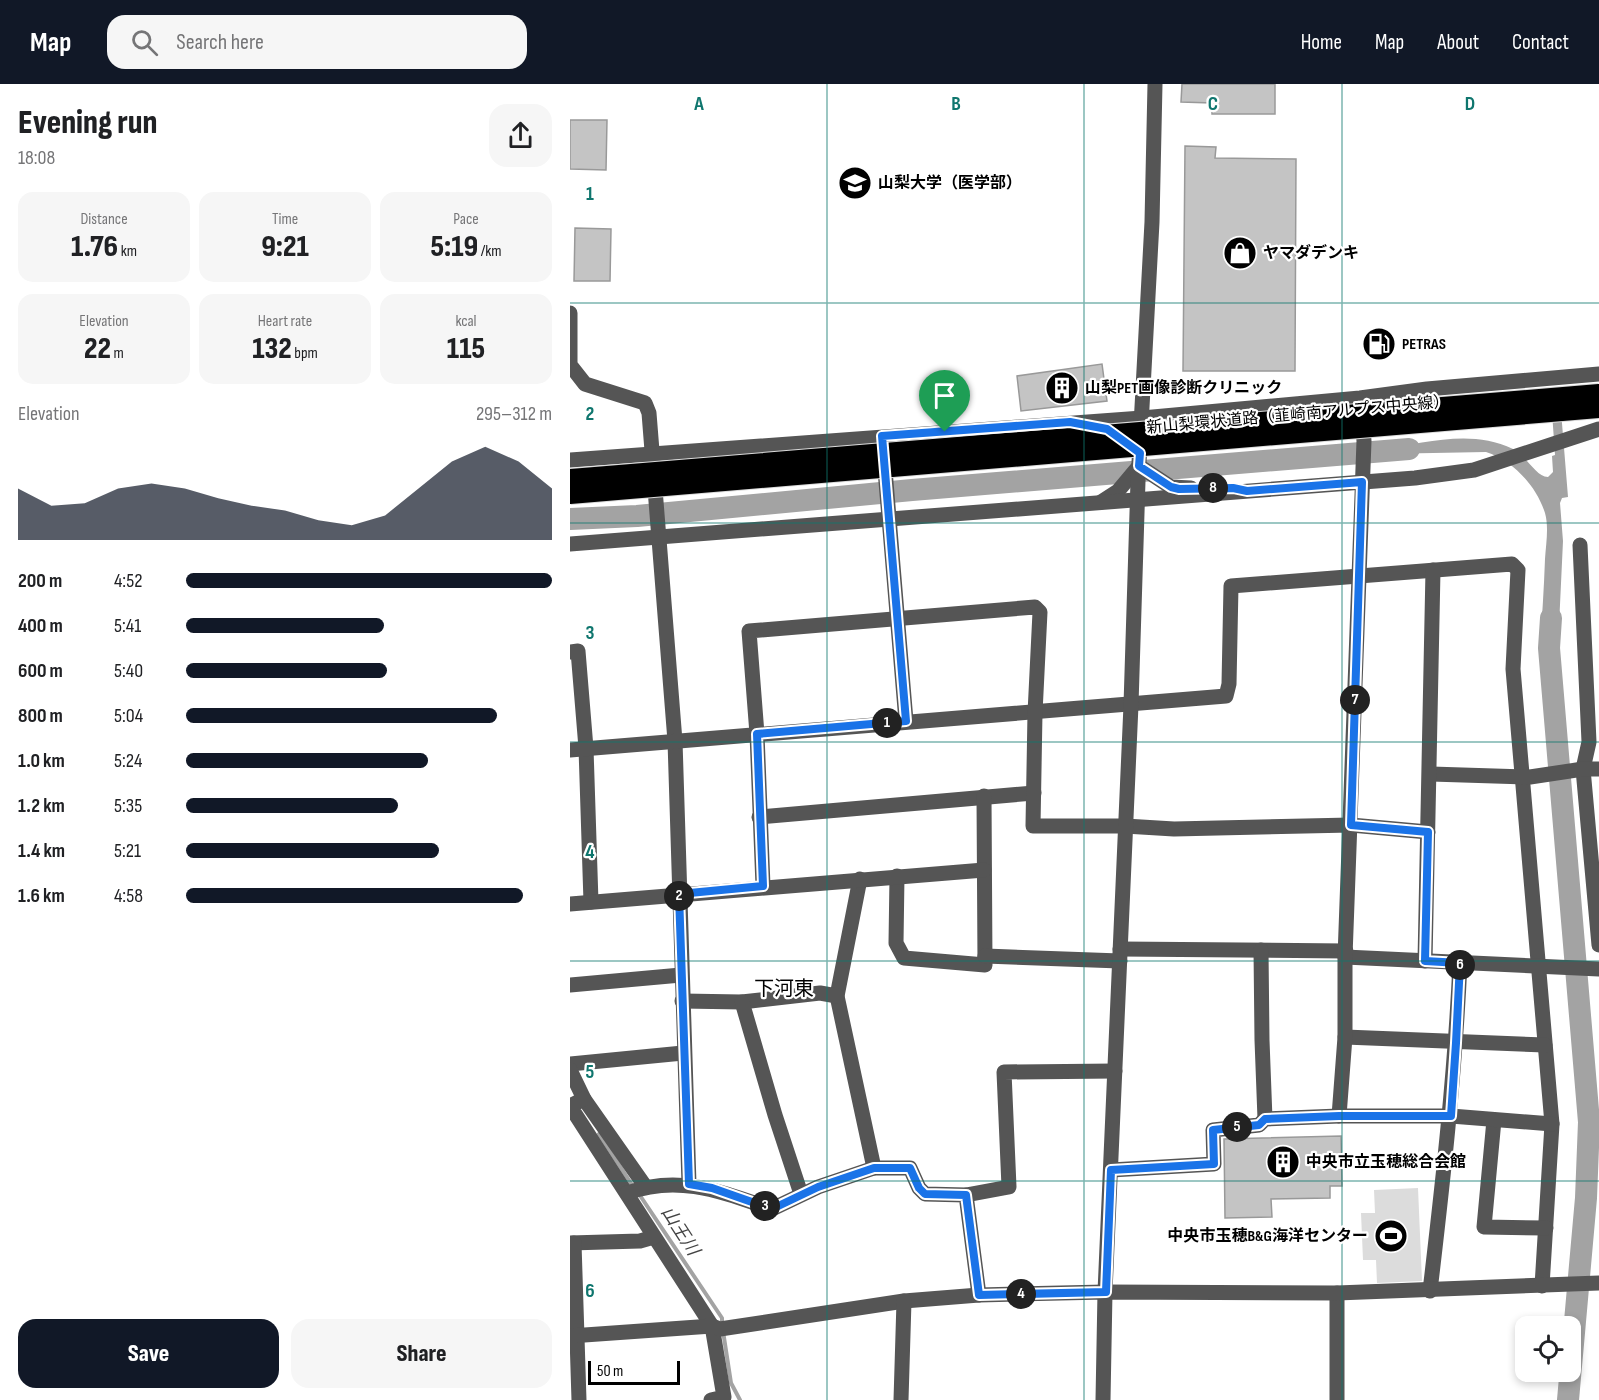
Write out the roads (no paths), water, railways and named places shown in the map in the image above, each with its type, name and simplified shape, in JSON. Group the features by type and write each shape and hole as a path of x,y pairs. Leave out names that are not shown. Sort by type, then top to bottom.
{"highway":[{"name":"新山梨環状道路（韮崎南アルプス中央線）","path":"570,478 1599,393"},
{"name":"新山梨環状道路（韮崎南アルプス中央線）","path":"570,495 1599,409"}],"street":[{"path":"1103,1400 1131,705 1138,500 1137,468 1142,418 1152,222 1155,84"},
{"path":"570,314 570,365 585,384 645,403 650,413 675,741 689,1184"},
{"path":"570,460 1142,418 1599,374"},
{"path":"1339,1116 1345,1037 1364,441 1360,398"},
{"path":"1098,503 1118,491 1137,468 1161,429 1182,414"},
{"path":"1070,422 1107,429 1137,468 1171,487 1179,489 1233,488 1247,491"},
{"path":"570,544 1415,478 1474,470 1599,429"},
{"path":"882,436 906,721"},
{"path":"1580,545 1589,742 1577,770 1599,945"},
{"path":"570,750 1226,696 1229,684 1231,586 1512,564 1518,570 1513,669 1552,1124 1542,1286"},
{"path":"1425,961 1434,570"},
{"path":"763,886 757,734 749,631 1035,607 1041,612 1035,713 1033,826 1174,828 1351,825 1428,832"},
{"path":"570,652 578,651 586,748 591,902"},
{"path":"1431,774 1521,777 1599,769"},
{"path":"759,817 1034,793"},
{"path":"897,876 896,943 904,958 986,965 984,796"},
{"path":"570,904 763,886 984,870"},
{"path":"860,879 837,996 874,1168"},
{"path":"986,956 1120,955 1261,950 1460,963 1599,969"},
{"path":"1261,950 1265,1119"},
{"path":"1431,1291 1451,1116 1460,963"},
{"path":"570,985 681,975"},
{"path":"682,1001 742,1002 820,993 837,996"},
{"path":"742,1002 801,1194"},
{"path":"1345,1037 1545,1046"},
{"path":"570,1064 684,1053"},
{"path":"570,1070 577,1102 636,1190 654,1237 721,1328 724,1397 711,1400"},
{"path":"636,1190 689,1184 712,1188 772,1209 801,1194 874,1168 910,1168 919,1188 925,1194 966,1195 1010,1188 1004,1072 1115,1071"},
{"path":"1111,1170 1214,1164 1213,1130 1259,1125 1265,1119 1339,1116 1451,1116 1552,1124"},
{"path":"1494,1119 1484,1227 1546,1228"},
{"path":"966,1195 979,1295"},
{"path":"579,1400 573,1336 572,1243 640,1241 654,1237"},
{"path":"573,1336 721,1328 904,1301 979,1295 1106,1292 1337,1293 1599,1283"},
{"path":"1337,1293 1337,1400"},
{"path":"901,1400 904,1301"}],"waterway":[{"path":"570,519 637,516 912,490 1409,449"},
{"path":"1551,618 1549,648 1589,1122 1586,1198 1568,1400"},
{"name":"山王川","path":"599,1134 634,1188"},
{"name":"山王川","path":"639,1194 722,1318 722,1323"},
{"name":"山王川","path":"723,1331 731,1383 740,1400"}],"place":[{"name":"山梨大学（医学部）","path":"855,183"},
{"name":"ヤマダデンキ","path":"1240,253"},
{"name":"PETRAS","path":"1379,344"},
{"name":"山梨PET画像診断クリニック","path":"1062,388"},
{"name":"中央市立玉穂総合会館","path":"1283,1162"},
{"name":"中央市玉穂B&G海洋センター","path":"1391,1236"}],"district":[{"name":"下河東","path":"784,989"}]}
